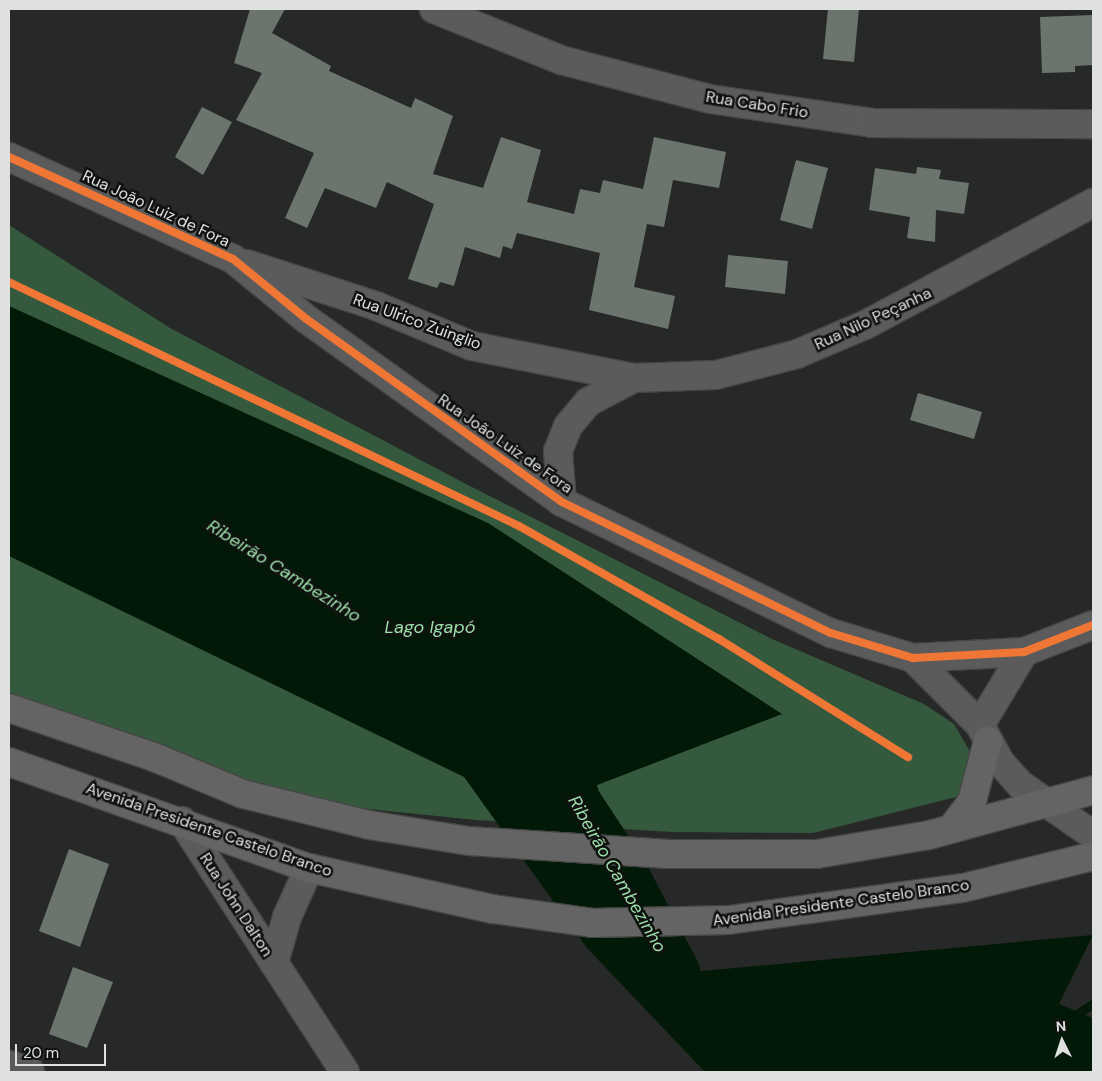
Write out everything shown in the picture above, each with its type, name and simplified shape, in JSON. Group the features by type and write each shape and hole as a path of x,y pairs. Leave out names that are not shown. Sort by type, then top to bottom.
{"main road":[{"path":"9,708 154,757 243,794 369,825 469,841 669,854 816,854 952,828 1093,790"},
{"path":"952,828 972,801 984,733"},
{"name":"Avenida Presidente Castelo Branco","path":"9,762 182,821 309,868 493,909 592,923 729,920 963,888 1093,856"}],"street":[{"name":"Rua Cabo Frio","path":"434,9 561,60 710,99 872,123 1093,124"},
{"name":"Rua João Luiz de Fora","path":"9,157 233,260 305,318 562,502 831,633 913,658 1024,652 1093,627"},
{"name":"Rua Nilo Peçanha","path":"634,378 716,375 797,354 955,280 1093,203"},
{"name":"Rua Ulrico Zuinglio","path":"233,260 376,306 472,346 634,378"},
{"path":"562,502 558,451 568,426 588,402 634,378"},
{"path":"984,733 1024,652"},
{"name":"Rua João Luiz de Fora","path":"913,658 984,733 1021,785 1049,801 1093,835"},
{"name":"Rua John Dalton","path":"182,821 345,1072"},
{"name":"Rua John Dalton","path":"274,963 287,917 309,868"},
{"path":"9,1064 30,1072"}],"green space":[{"path":"9,225 170,328 466,484 772,639 924,704 954,724 975,760 972,793 813,833 672,832 476,820 338,806 252,784 9,700"}],"water":[{"name":"Lago Igapó","path":"9,306 488,523 782,714 553,802 691,972 1093,935 1059,1004 1093,1018 1093,1072 705,1072 587,948 464,777 9,556"}],"building":[{"path":"250,9 285,9 272,33 331,66 329,71 411,108 415,98 453,116 433,174 483,188 501,137 541,150 527,202 574,214 580,189 600,193 603,180 643,189 654,137 726,152 719,188 673,180 664,227 647,224 634,287 675,296 668,329 589,310 600,253 517,233 512,249 503,246 500,258 465,247 454,286 440,282 437,288 408,279 434,204 387,182 376,208 325,188 307,228 285,218 314,153 236,120 262,73 234,63"},
{"path":"828,9 859,9 854,62 823,59"},
{"path":"1093,15 1093,65 1075,66 1075,72 1042,73 1040,17"},
{"path":"202,107 232,122 203,175 175,157"},
{"path":"796,160 828,168 812,229 780,220"},
{"path":"917,167 941,170 939,179 969,183 964,214 936,210 935,242 907,238 910,217 869,210 875,168 916,174"},
{"path":"728,255 788,261 785,294 725,287"},
{"path":"918,393 982,412 974,439 910,420"},
{"path":"69,849 109,864 80,947 39,931"},
{"path":"73,967 113,982 87,1048 49,1034"}],"waterway":[{"name":"Ribeirão Cambezinho","path":"532,733 553,746 574,804 621,875 672,972"},
{"path":"1071,1018 1093,1003"}],"cycle path":[{"path":"9,157 233,259 305,318 562,502 831,633 913,658 1024,652 1093,625"},
{"path":"9,282 519,526 719,639 908,757"}]}
